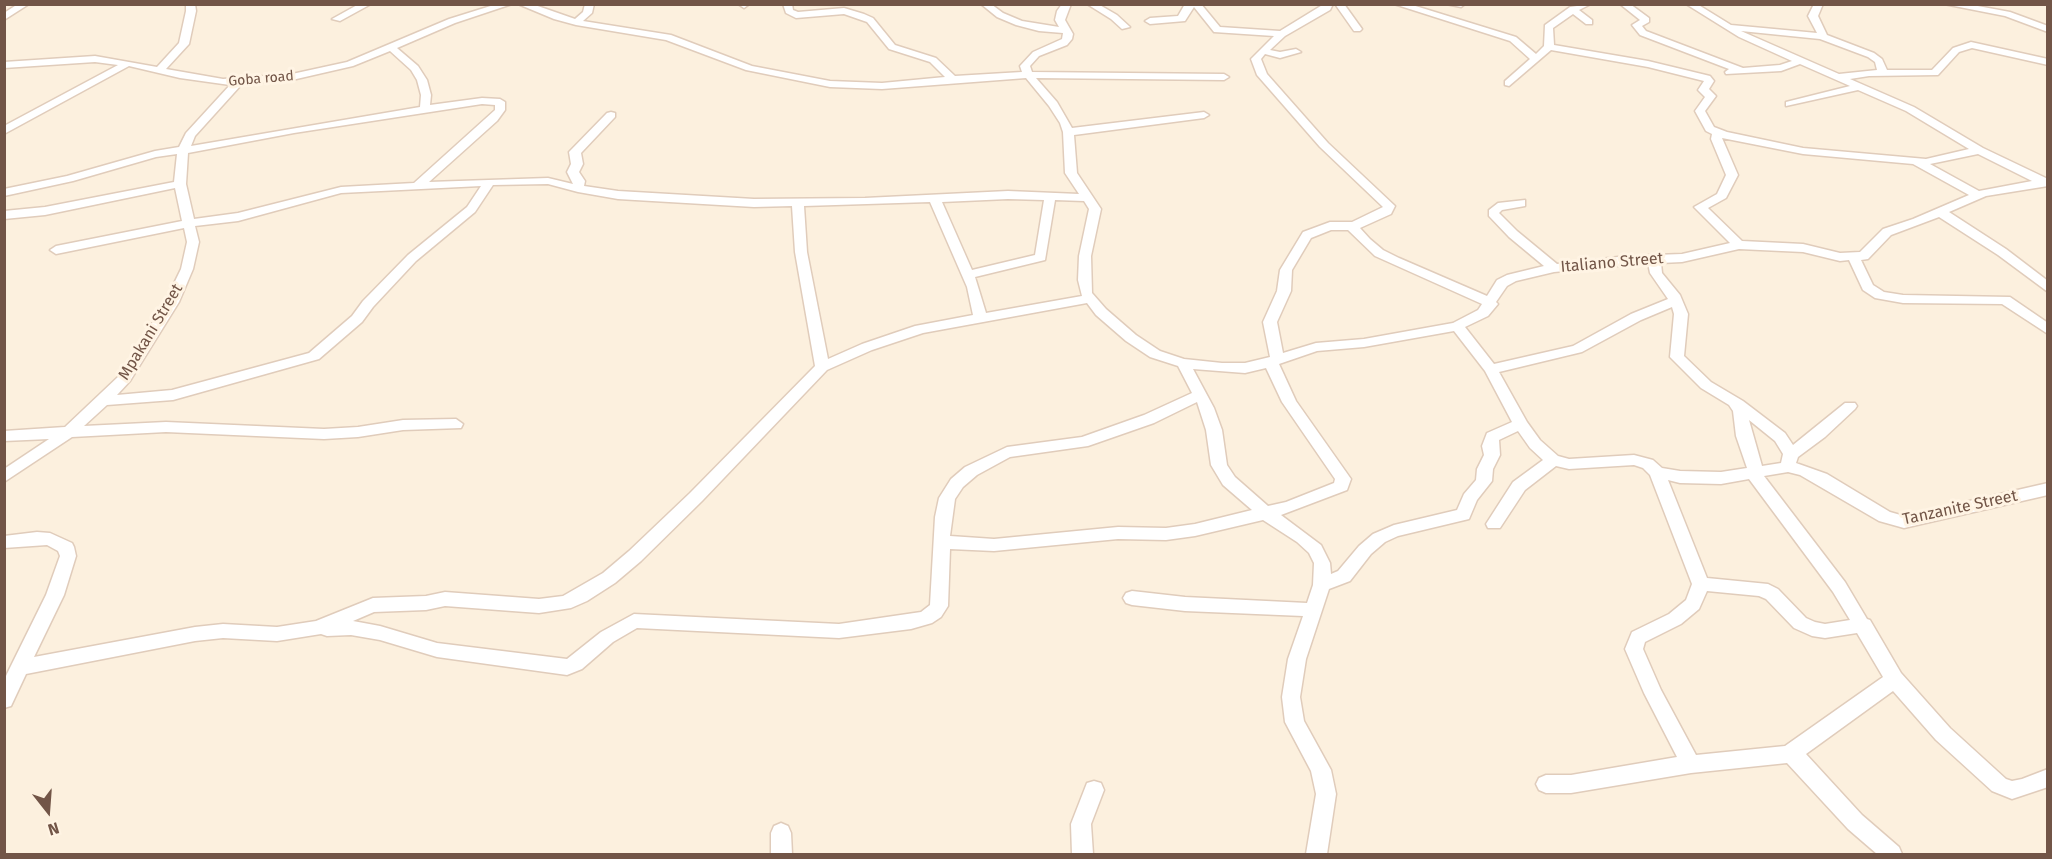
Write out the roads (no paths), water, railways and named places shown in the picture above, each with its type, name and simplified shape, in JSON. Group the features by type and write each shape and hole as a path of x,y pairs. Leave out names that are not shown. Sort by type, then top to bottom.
{"street":[{"path":"4,17 25,4"},
{"path":"159,70 184,45 191,11 190,4"},
{"path":"337,19 367,4"},
{"name":"Goba road","path":"4,64 73,59 128,63 205,80 237,82 320,72 350,64 392,48 472,9 508,4"},
{"path":"522,4 576,22 669,37 749,68 830,84 882,86 1029,76 1224,77"},
{"path":"576,22 587,13 590,4"},
{"path":"787,4 789,11 796,15 844,11 870,20 892,47 933,60 952,80"},
{"path":"985,4 1000,15 1019,23 1064,30"},
{"path":"318,628 373,605 426,603 445,599 554,606 581,596 609,578 643,549 822,367 920,329 1089,299 1084,280 1085,256 1095,209 1071,173 1068,132 1053,104 1029,76 1025,66 1036,54 1064,43 1068,34 1060,20 1067,4"},
{"path":"1091,4 1114,17 1125,27"},
{"path":"1150,21 1182,19 1187,7 1192,4"},
{"path":"1196,4 1216,30 1282,34"},
{"path":"943,542 994,545 1118,533 1166,534 1203,529 1290,507 1329,492 1343,483 1340,474 1289,402 1275,361 1270,322 1284,291 1286,270 1307,235 1330,226 1354,226 1387,212 1389,206 1324,145 1275,91 1258,67 1256,59 1282,34 1327,8 1329,4"},
{"path":"1339,4 1357,29"},
{"path":"1398,4 1513,39 1536,59"},
{"path":"1449,4 1461,4"},
{"path":"1549,47 1548,27 1575,7 1587,4"},
{"path":"1624,4 1646,20 1637,25 1643,33 1739,70"},
{"path":"1690,4 1726,27 1910,109 1979,150 2046,183"},
{"path":"1819,4 1813,16 1822,36"},
{"path":"1948,4 2007,14 2048,29"},
{"path":"1573,10 1589,22"},
{"path":"1726,27 1822,36 1876,58 1883,73"},
{"path":"1840,77 1883,73 1934,73 1956,50 1971,45 1981,45 2048,62"},
{"path":"1509,83 1549,47"},
{"path":"1549,47 1648,64 1707,79 1739,70 1771,69 1800,61"},
{"path":"392,48 415,68 422,80 426,94 425,109"},
{"path":"1263,51 1280,55 1296,52"},
{"path":"4,131 128,63"},
{"path":"1707,79 1709,81 1703,88 1711,96 1700,111 1710,129 1717,133 1796,150 1926,162 1979,150"},
{"name":"Mpakani Street","path":"4,477 69,432 103,401 125,378 172,302 187,269 193,242 180,184 183,151 190,135 237,82"},
{"path":"1790,104 1862,86"},
{"path":"4,193 69,179 154,154 425,109 495,100 502,104 493,119 416,187"},
{"path":"548,181 573,172 577,164 575,152 611,115"},
{"path":"1068,132 1204,115"},
{"path":"1717,133 1716,139 1732,175 1717,200 1700,207 1739,245"},
{"path":"1916,161 1978,195"},
{"path":"573,172 579,181 578,189"},
{"path":"56,250 188,224 238,217 341,190 489,182 548,181 578,189 643,198 798,203 934,198 1050,196 1086,198"},
{"path":"103,401 173,395 314,356 357,320 368,304 412,258 471,209 489,182"},
{"path":"2046,183 1978,195 1917,222 1887,232 1870,252 1854,258 1868,287 1880,295 1903,299 2005,300 2048,330"},
{"path":"4,215 45,211 180,184"},
{"path":"968,275 1041,257 1050,196"},
{"path":"934,198 968,275 980,317"},
{"path":"798,203 800,243 822,367"},
{"path":"1521,203 1498,207 1493,213 1512,234 1554,268"},
{"path":"1940,211 2010,257 2047,287"},
{"path":"1354,226 1354,229 1379,253 1491,304"},
{"name":"Italiano Street","path":"1089,299 1131,338 1155,354 1182,363 1234,368 1275,361 1316,347 1364,344 1457,326 1483,313 1491,304 1502,283 1512,278 1554,268 1587,263 1682,258 1739,245 1785,246 1854,258"},
{"path":"1654,259 1660,282 1676,301 1681,314 1677,357 1706,385 1733,400 1780,437 1789,460 1850,406"},
{"path":"1491,369 1577,349 1636,317 1676,301"},
{"path":"2029,315 2048,315"},
{"path":"1457,326 1491,369 1521,424 1535,444 1553,460 1519,486 1494,524"},
{"path":"1182,363 1201,394 1214,430 1219,465 1228,481 1265,513 1303,538 1315,549 1322,563 1322,585 1297,659 1291,697 1295,722 1321,770 1326,794 1317,855"},
{"path":"20,668 195,634 223,631 277,634 318,628 351,628 380,633 437,650 567,667 576,664 607,636 634,621 731,624 839,632 911,622 935,612 939,606 943,517 947,498 957,483 971,471 1007,452 1083,442 1149,419 1201,394"},
{"path":"1733,400 1740,410 1744,436 1754,472 1839,587 1864,625 1894,679 1968,759 1999,785 2012,790 2048,778"},
{"path":"4,436 166,427 324,434 358,432 403,424 456,424"},
{"path":"1322,585 1344,576 1365,550 1379,538 1394,531 1463,515 1470,498 1484,481 1485,468 1492,455 1490,446 1492,437 1521,424"},
{"name":"Tanzanite Street","path":"1553,460 1569,464 1634,460 1648,464 1658,471 1680,477 1721,478 1754,472 1789,460 1894,521 1904,522 2048,489"},
{"path":"1658,471 1701,584 1693,604 1675,619 1638,637 1634,649 1653,693 1690,764"},
{"path":"4,543 37,538 50,539 66,547 68,556 55,595 4,700"},
{"path":"1701,584 1762,589 1772,594 1800,623 1812,629 1825,631 1864,625"},
{"path":"1132,598 1207,605 1314,610"},
{"path":"1546,784 1571,784 1690,764 1788,753 1844,717 1894,679"},
{"path":"1788,753 1807,768 1855,822 1892,855"},
{"path":"1082,855 1081,824 1094,790"},
{"path":"782,833 782,855"}]}
